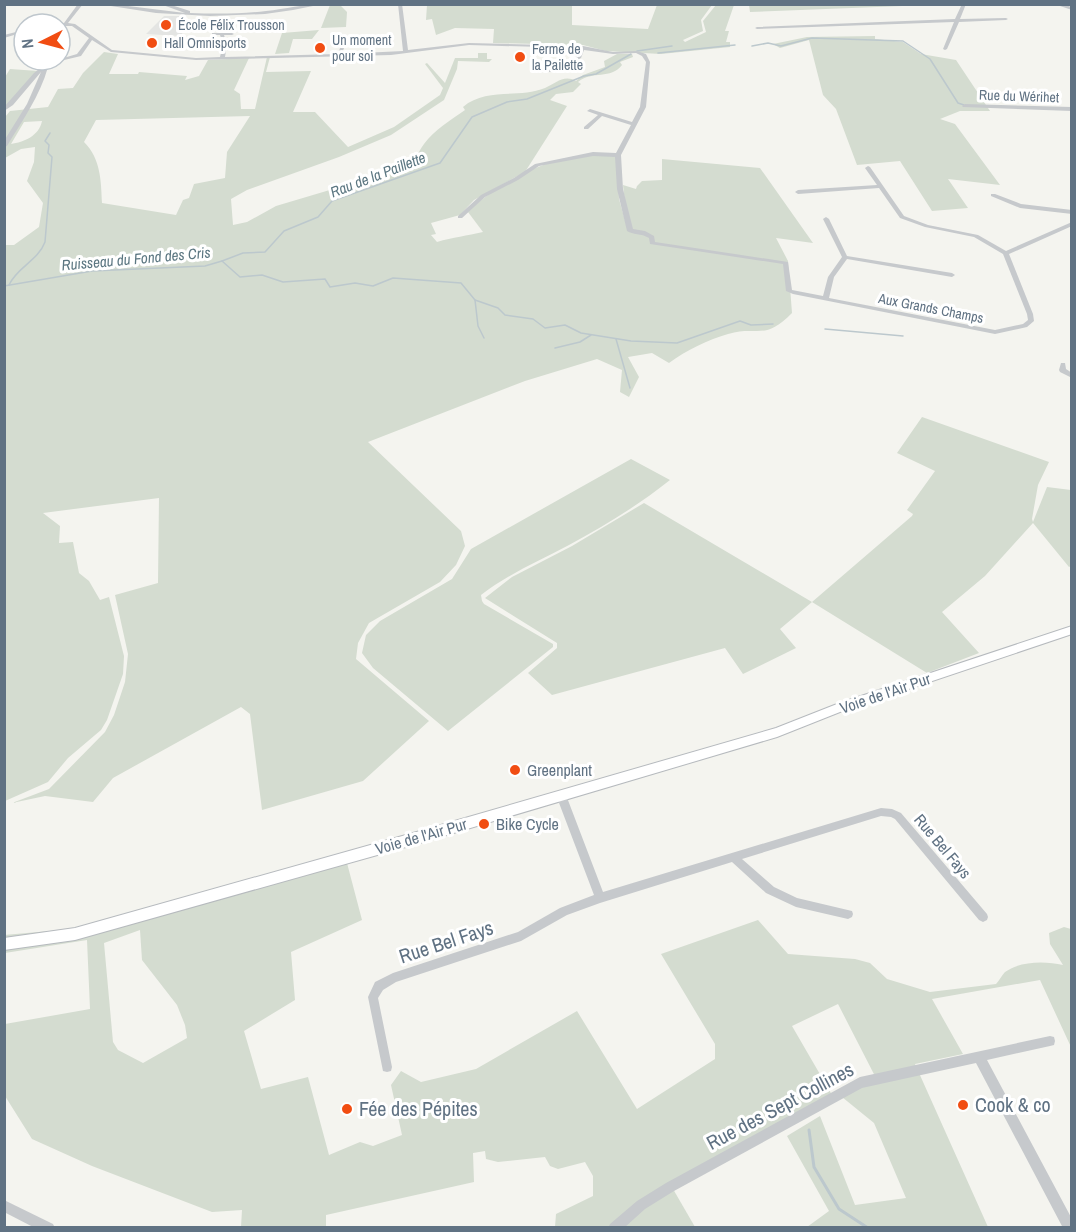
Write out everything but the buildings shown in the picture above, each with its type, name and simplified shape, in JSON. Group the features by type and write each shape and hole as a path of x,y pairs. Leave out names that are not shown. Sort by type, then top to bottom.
{"main road":[{"name":"Voie de l'Air Pur","path":"4,944 75,934 777,732 837,709 1071,630"}],"street":[{"path":"72,17 81,4"},
{"path":"100,4 169,15 273,13 321,4"},
{"path":"162,4 187,11 188,15"},
{"path":"400,4 406,52"},
{"path":"945,49 964,4"},
{"path":"1056,4 1071,9"},
{"path":"204,15 209,8"},
{"path":"757,28 1005,20"},
{"path":"72,25 89,42 97,42 117,53 222,58 406,52 469,44 583,47 613,52 637,52 646,57 648,62 643,106 619,158 593,154 537,165 483,196 460,217"},
{"path":"214,34 232,34"},
{"path":"222,35 225,44 222,58"},
{"path":"340,54 344,42 350,36"},
{"path":"72,57 79,55 89,42"},
{"path":"551,71 579,57 583,47"},
{"path":"4,110 38,72"},
{"path":"4,146 36,96 43,72"},
{"name":"Rue du Wérihet","path":"965,106 1071,110"},
{"path":"590,111 633,124"},
{"path":"586,128 601,115"},
{"name":"Aux Grands Champs","path":"619,158 620,189 630,231 649,234 652,237 652,243 786,263 789,291 795,293 983,331 1004,332 1025,326 1031,321 1006,253"},
{"path":"868,168 902,217 927,226 970,234 1006,253 1071,224"},
{"path":"798,192 881,186"},
{"path":"993,195 1020,206 1071,212"},
{"path":"826,219 845,257"},
{"path":"845,257 952,275"},
{"path":"825,299 831,277 845,257"},
{"path":"1063,365 1062,370 1071,376"},
{"path":"561,795 600,898"},
{"name":"Rue Bel Fays","path":"387,1067 373,997 379,986 393,978 521,936 564,910 882,812 892,813 904,823 983,917"},
{"path":"733,857 770,890 778,894 796,902 848,914"},
{"name":"Rue des Sept Collines","path":"614,1227 640,1205 670,1187 860,1083 1050,1041"},
{"path":"979,1057 1070,1227"},
{"path":"4,1206 49,1227"}],"shaded area":[{"path":"572,4 572,25 648,29 657,5 712,5 701,20 703,31 683,40 685,42 706,32 703,21 716,5 734,5 725,31 729,31 726,42 730,42 730,47 661,54 606,51 583,45 493,43 494,29 455,28 436,35 432,19 426,20 427,5"},
{"path":"749,4 928,5 750,12"},
{"path":"330,5 340,5 347,12 346,27 321,28"},
{"name":"École Félix Trousson","path":"164,16 186,16 176,29 185,30 180,36 146,34"},
{"path":"319,30 312,39 293,39 289,53 275,54 282,33"},
{"path":"875,36 875,39 903,42 921,54 956,60 990,111 960,111 940,119 955,124 1000,185 948,179 968,208 932,211 900,161 857,165 836,109 823,95 809,40 780,48 773,44 807,37"},
{"path":"104,52 118,54 109,74 138,74 139,72 187,76 185,80 199,76 208,60 249,58 234,90 240,94 241,109 255,109 267,57 270,57 266,72 311,71 293,112 315,112 348,147 394,127 440,95 443,88 425,64 427,63 445,83 455,58 478,58 478,53 487,53 487,59 492,59 489,62 458,61 444,100 391,135 339,157 247,190 231,199 233,225 247,222 276,206 407,167 433,134 465,110 463,107 472,101 492,95 535,91 568,78 576,81 583,75 605,67 604,61 617,54 632,54 633,57 620,62 622,65 618,70 583,78 578,82 581,84 573,92 556,94 550,100 567,106 525,172 474,200 460,215 431,223 436,234 431,235 437,242 483,232 468,212 498,188 517,177 557,160 598,155 617,157 619,199 628,231 623,185 636,189 642,181 662,180 662,159 760,168 813,243 776,238 788,261 792,313 782,322 767,330 738,332 712,339 669,363 652,353 628,357 639,377 629,397 620,392 622,370 597,359 525,381 368,442 461,531 465,546 456,565 440,582 369,623 358,643 356,659 429,721 363,781 262,810 250,714 241,707 113,778 93,802 45,796 12,803 49,789 105,732 114,715 125,682 128,654 115,595 158,583 159,498 43,513 60,526 59,543 73,542 79,573 89,581 100,600 109,597 124,656 123,674 107,720 101,730 68,758 48,782 5,801 4,245 14,245 39,227 43,203 27,181 34,162 35,147 21,149 5,158 5,117 10,111 48,107 58,89 73,88 83,73","holes":["250,116 227,152 225,178 194,184 189,198 183,200 176,215 102,203 97,163 84,142 96,120","42,121 38,131 30,137 11,144 24,122"]},
{"path":"10,69 12,72 37,72 5,107 5,77"},
{"path":"922,417 1049,462 1038,485 1033,522 1047,487 1071,490 1071,566 1069,567 1033,523 985,576 942,612 979,653 927,673 812,602 912,516 913,514 907,510 935,471 897,453"},
{"path":"631,459 670,480 608,523 513,574 481,595 484,604 553,644 553,647 448,731 373,668 362,653 366,635 380,621 452,579 471,549"},
{"path":"644,503 812,602 780,629 796,648 743,674 725,648 552,695 528,673 557,648 557,643 485,598 512,577 572,546"},
{"path":"347,863 362,920 291,952 295,1000 244,1031 261,1089 308,1077 329,1155 360,1142 373,1146 402,1135 391,1085 401,1071 421,1082 476,1069 577,1011 637,1109 715,1059 715,1044 661,954 758,920 788,954 855,959 870,963 887,979 930,992 996,984 1005,972 1025,964 1063,965 1050,944 1049,933 1064,927 1071,929 1071,1047 1040,980 932,999 963,1054 915,1064 988,1227 807,1227 829,1211 787,1136 820,1116 855,1205 906,1198 874,1123 842,1097 861,1085 878,1082 838,1004 792,1026 832,1095 610,1227 555,1227 556,1214 593,1196 593,1176 585,1162 558,1169 550,1166 545,1157 498,1162 486,1159 485,1151 473,1153 474,1182 326,1215 326,1227 241,1227 242,1210 212,1212 92,1166 32,1139 5,1096 5,1024 90,1009 87,940 5,953 4,935 61,930 149,917","holes":["140,930 142,960 177,1005 185,1025 187,1038 143,1063 118,1050 113,1042 104,943"]},
{"path":"673,1189 695,1227 624,1228 641,1207"}],"waterway":[{"name":"Rau de la Paillette","path":"752,46 768,43 781,46 812,38 903,41 930,59 958,103 964,105"},
{"name":"Rau de la Paillette","path":"658,53 735,45"},
{"name":"Rau de la Paillette","path":"637,51 672,46"},
{"name":"Rau de la Paillette","path":"222,261 243,253 265,252 284,231 318,217 332,201 440,163 472,117 507,102 527,99 584,76 596,74 631,54"},
{"path":"9,285 17,273 38,254 45,242 52,157 48,153 49,145 45,141 50,133"},
{"name":"Ruisseau du Fond des Cris","path":"4,286 92,271 205,266 222,261"},
{"name":"Ruisseau du Fond des Cris","path":"222,261 240,277 262,275 283,282 325,279 330,287 355,283 373,286 393,278 461,283 475,300"},
{"name":"Ruisseau du Fond des Cris","path":"475,300 498,308 505,315 533,319 545,328 565,325 581,333 631,341 677,343 740,321 751,325 773,324"},
{"path":"475,300 478,326 484,338"},
{"path":"825,329 903,336"},
{"path":"555,348 580,342 591,335"},
{"path":"616,339 630,388"},
{"path":"809,1130 814,1167 839,1209 868,1228"}],"place":[{"name":"École Félix Trousson","path":"166,25"},
{"name":"Hall Omnisports","path":"152,43"},
{"name":"Un moment pour soi","path":"320,48"},
{"name":"Ferme de la Pailette","path":"520,57"},
{"name":"Greenplant","path":"515,770"},
{"name":"Bike Cycle","path":"484,824"},
{"name":"Cook & co","path":"963,1105"},
{"name":"Fée des Pépites","path":"347,1109"}]}
